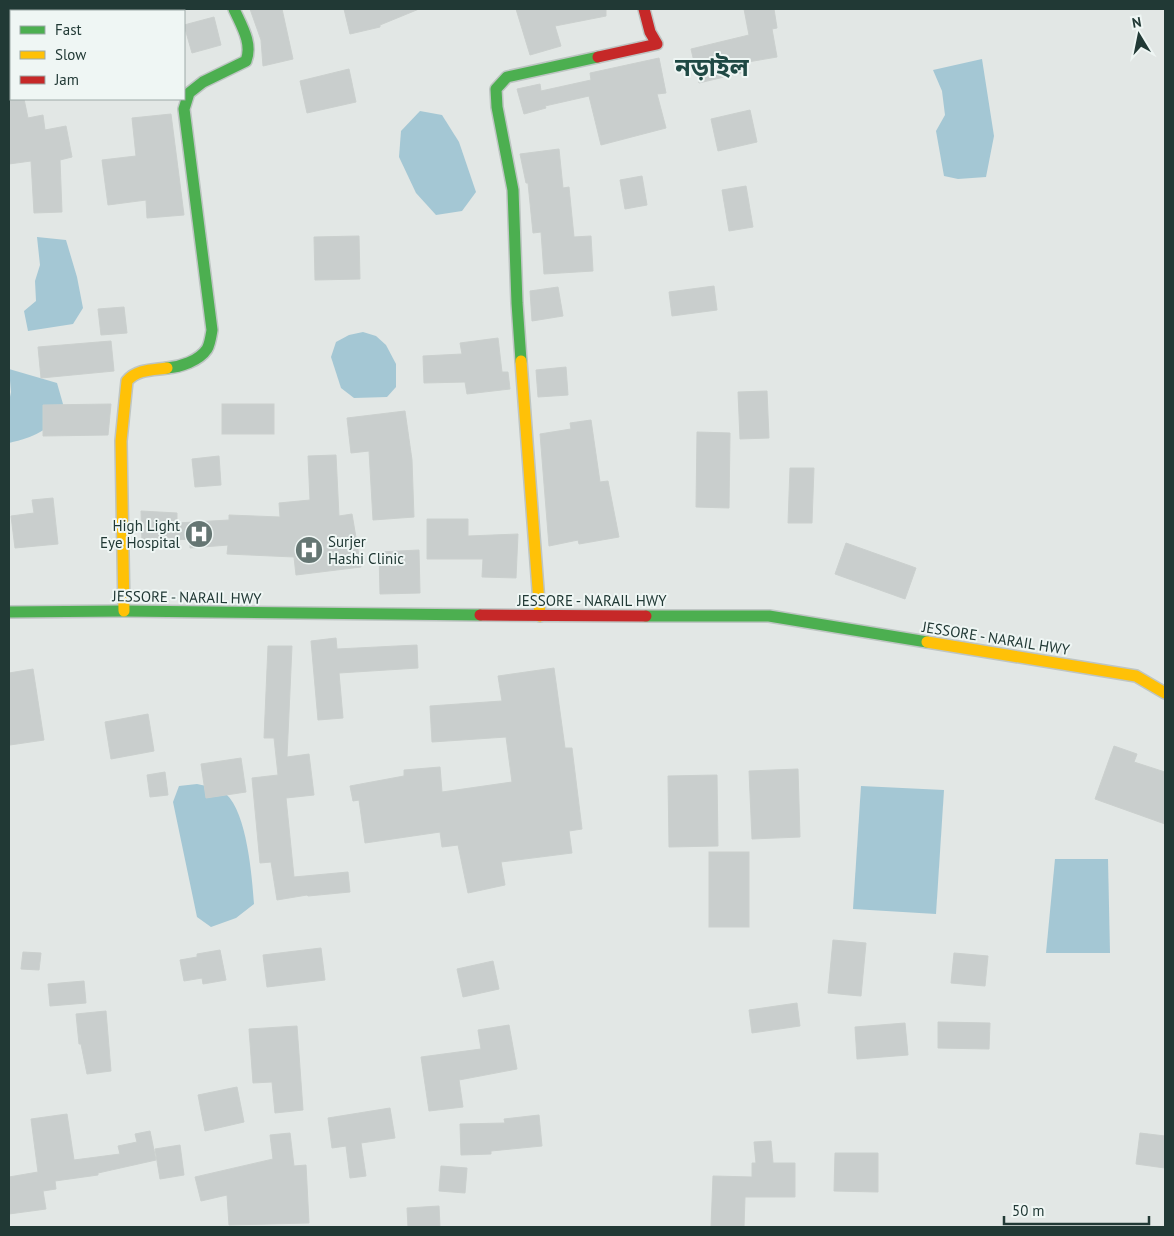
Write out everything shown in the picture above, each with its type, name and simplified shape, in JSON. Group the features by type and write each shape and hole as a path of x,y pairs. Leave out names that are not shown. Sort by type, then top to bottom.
{"main road":[{"path":"124,611 121,441 127,381 132,375 139,372 177,367 201,356 208,348 212,330 184,109 189,93 203,82 246,61 249,55 248,44 234,9"},
{"path":"540,616 517,303 513,190 497,107 496,89 507,77 657,44 650,32 644,9"},
{"name":"JESSORE - NARAIL HWY","path":"9,612 124,611 540,616 769,616 1136,676 1165,693"}],"water":[{"path":"982,59 994,136 986,177 958,179 944,176 936,131 945,115 942,91 933,70"},
{"path":"420,111 442,115 459,142 476,192 462,211 436,215 416,193 399,157 401,131"},
{"path":"37,237 66,240 77,277 83,308 73,324 28,331 24,311 36,301 35,281 40,265"},
{"path":"363,332 376,336 386,345 396,364 396,387 387,397 354,398 341,388 331,357 336,342 349,335"},
{"path":"9,369 57,383 65,411 52,424 40,432 9,443 9,402 11,392"},
{"path":"197,784 220,790 233,803 244,830 252,878 254,904 236,918 211,927 197,917 173,802 179,786"},
{"path":"861,786 944,790 936,914 853,909"},
{"path":"1055,859 1108,859 1110,953 1046,953"}],"building":[{"path":"250,9 282,9 293,59 263,66 261,40"},
{"path":"344,9 419,9 380,25 380,27 350,34"},
{"path":"516,9 606,9 606,16 555,26 561,46 530,55"},
{"path":"744,9 774,9 777,28 772,29 777,57 742,63 745,72 699,83 691,49 749,35"},
{"path":"214,17 221,45 192,53 185,25"},
{"path":"659,58 666,93 657,94 666,128 601,145 589,96 545,106 546,108 524,114 517,89 540,84 541,91 591,80 590,73"},
{"path":"349,69 356,102 307,113 300,81"},
{"path":"9,99 24,100 28,118 43,115 45,130 66,126 72,157 60,160 62,212 34,213 31,161 9,164"},
{"path":"750,110 757,142 718,151 711,119"},
{"path":"171,114 184,215 147,218 146,200 108,205 102,160 136,156 132,118"},
{"path":"559,149 563,188 569,187 574,237 591,236 593,271 544,274 541,232 533,233 528,183 526,183 520,154"},
{"path":"642,176 647,205 625,209 620,180"},
{"path":"746,186 753,227 729,231 722,190"},
{"path":"359,236 360,279 315,280 314,237"},
{"path":"714,286 717,310 672,316 669,292"},
{"path":"558,287 563,316 532,321 530,291"},
{"path":"124,307 127,333 101,335 98,309"},
{"path":"498,338 502,372 508,372 510,389 467,394 465,382 424,383 423,356 462,354 460,343"},
{"path":"111,341 114,371 41,378 38,347"},
{"path":"566,367 568,395 538,397 536,370"},
{"path":"767,391 769,438 740,439 738,392"},
{"path":"111,404 108,435 43,436 43,405"},
{"path":"222,404 274,404 274,434 222,434"},
{"path":"405,411 412,460 414,517 373,520 369,451 351,453 347,418"},
{"path":"591,420 600,482 608,481 619,537 579,544 578,540 549,546 540,434 571,429 570,423"},
{"path":"697,432 730,433 729,508 696,507"},
{"path":"336,455 339,516 352,514 361,567 296,575 294,557 227,554 228,545 190,548 190,539 142,542 141,511 177,513 177,523 229,520 229,515 280,517 279,503 310,500 308,456"},
{"path":"219,456 221,485 195,487 192,459"},
{"path":"790,468 814,468 812,523 788,523"},
{"path":"53,498 58,544 15,548 11,516 34,513 32,500"},
{"path":"427,519 468,519 468,536 518,534 516,578 482,577 483,559 427,559"},
{"path":"846,543 916,568 905,599 835,574"},
{"path":"419,550 420,593 380,594 379,552"},
{"path":"336,638 337,649 417,645 418,668 339,673 343,718 318,720 311,641"},
{"path":"268,646 292,646 287,757 309,754 314,795 286,798 294,877 348,872 350,892 307,895 277,900 271,862 260,863 252,778 278,775 274,738 264,738"},
{"path":"554,668 565,748 572,748 582,829 569,831 572,853 501,862 505,885 468,893 458,845 442,847 440,832 365,843 359,800 353,801 350,786 404,776 404,770 440,767 442,792 512,782 506,737 432,742 430,706 502,701 498,676"},
{"path":"33,669 44,740 10,745 9,673"},
{"path":"148,714 154,751 111,759 105,722"},
{"path":"1114,746 1137,754 1134,762 1165,772 1165,824 1095,799"},
{"path":"241,758 246,792 206,798 201,764"},
{"path":"798,769 800,837 752,839 749,771"},
{"path":"165,772 168,795 150,797 147,775"},
{"path":"717,775 718,846 669,847 668,776"},
{"path":"709,852 749,852 749,927 709,927"},
{"path":"833,940 866,943 861,996 828,993"},
{"path":"321,948 325,980 267,987 263,955"},
{"path":"220,950 226,980 203,984 202,978 184,981 180,960 197,957 197,954"},
{"path":"23,952 41,953 39,970 21,969"},
{"path":"954,953 988,956 985,986 951,983"},
{"path":"493,961 499,989 463,997 457,969"},
{"path":"84,981 86,1003 50,1006 48,984"},
{"path":"797,1003 800,1026 752,1033 749,1010"},
{"path":"106,1011 111,1071 87,1074 81,1044 79,1044 76,1014"},
{"path":"938,1022 990,1023 989,1049 938,1048"},
{"path":"905,1023 908,1055 857,1059 855,1027"},
{"path":"509,1025 517,1069 459,1080 463,1107 429,1111 421,1057 481,1049 478,1030"},
{"path":"297,1026 303,1110 275,1113 272,1082 253,1083 249,1029"},
{"path":"237,1087 244,1122 205,1131 198,1095"},
{"path":"390,1108 395,1138 361,1143 366,1176 350,1178 346,1146 332,1148 328,1118"},
{"path":"67,1114 74,1160 120,1154 118,1146 137,1142 135,1134 150,1131 156,1160 98,1173 98,1175 55,1181 56,1189 43,1191 46,1209 9,1214 9,1177 38,1172 31,1119"},
{"path":"539,1115 542,1146 491,1151 491,1154 461,1155 460,1124 505,1123 504,1119"},
{"path":"290,1133 294,1166 306,1165 309,1223 229,1225 227,1195 201,1201 195,1177 273,1159 270,1135"},
{"path":"1140,1133 1165,1136 1165,1168 1136,1164"},
{"path":"771,1141 773,1163 795,1163 795,1197 745,1197 744,1227 711,1227 713,1176 752,1177 752,1163 756,1163 754,1142"},
{"path":"180,1145 184,1175 160,1179 155,1149"},
{"path":"835,1153 878,1153 878,1192 834,1191"},
{"path":"441,1166 467,1168 465,1193 439,1191"},
{"path":"439,1206 440,1227 408,1227 407,1208"}],"traffic: fast":[{"path":"167,368 183,365 199,357 207,349 211,337 212,330 184,109 189,93 203,82 246,61 248,54 247,41 234,9"},
{"path":"521,361 513,190 497,107 496,89 507,77 598,57"},
{"path":"9,612 124,611 480,615"},
{"path":"646,616 769,616 927,642"}],"traffic: slow":[{"path":"521,361 540,616"},
{"path":"124,611 121,441 127,381 140,372 167,368"},
{"path":"927,642 1136,676 1165,693"}],"traffic: jam":[{"path":"598,57 657,44 650,32 644,9"},
{"path":"480,615 646,616"}],"place":[{"name":"High Light Eye Hospital","path":"199,534"},
{"name":"Surjer Hashi Clinic","path":"309,550"}],"district":[{"name":"নড়াইল","path":"712,67"}]}
